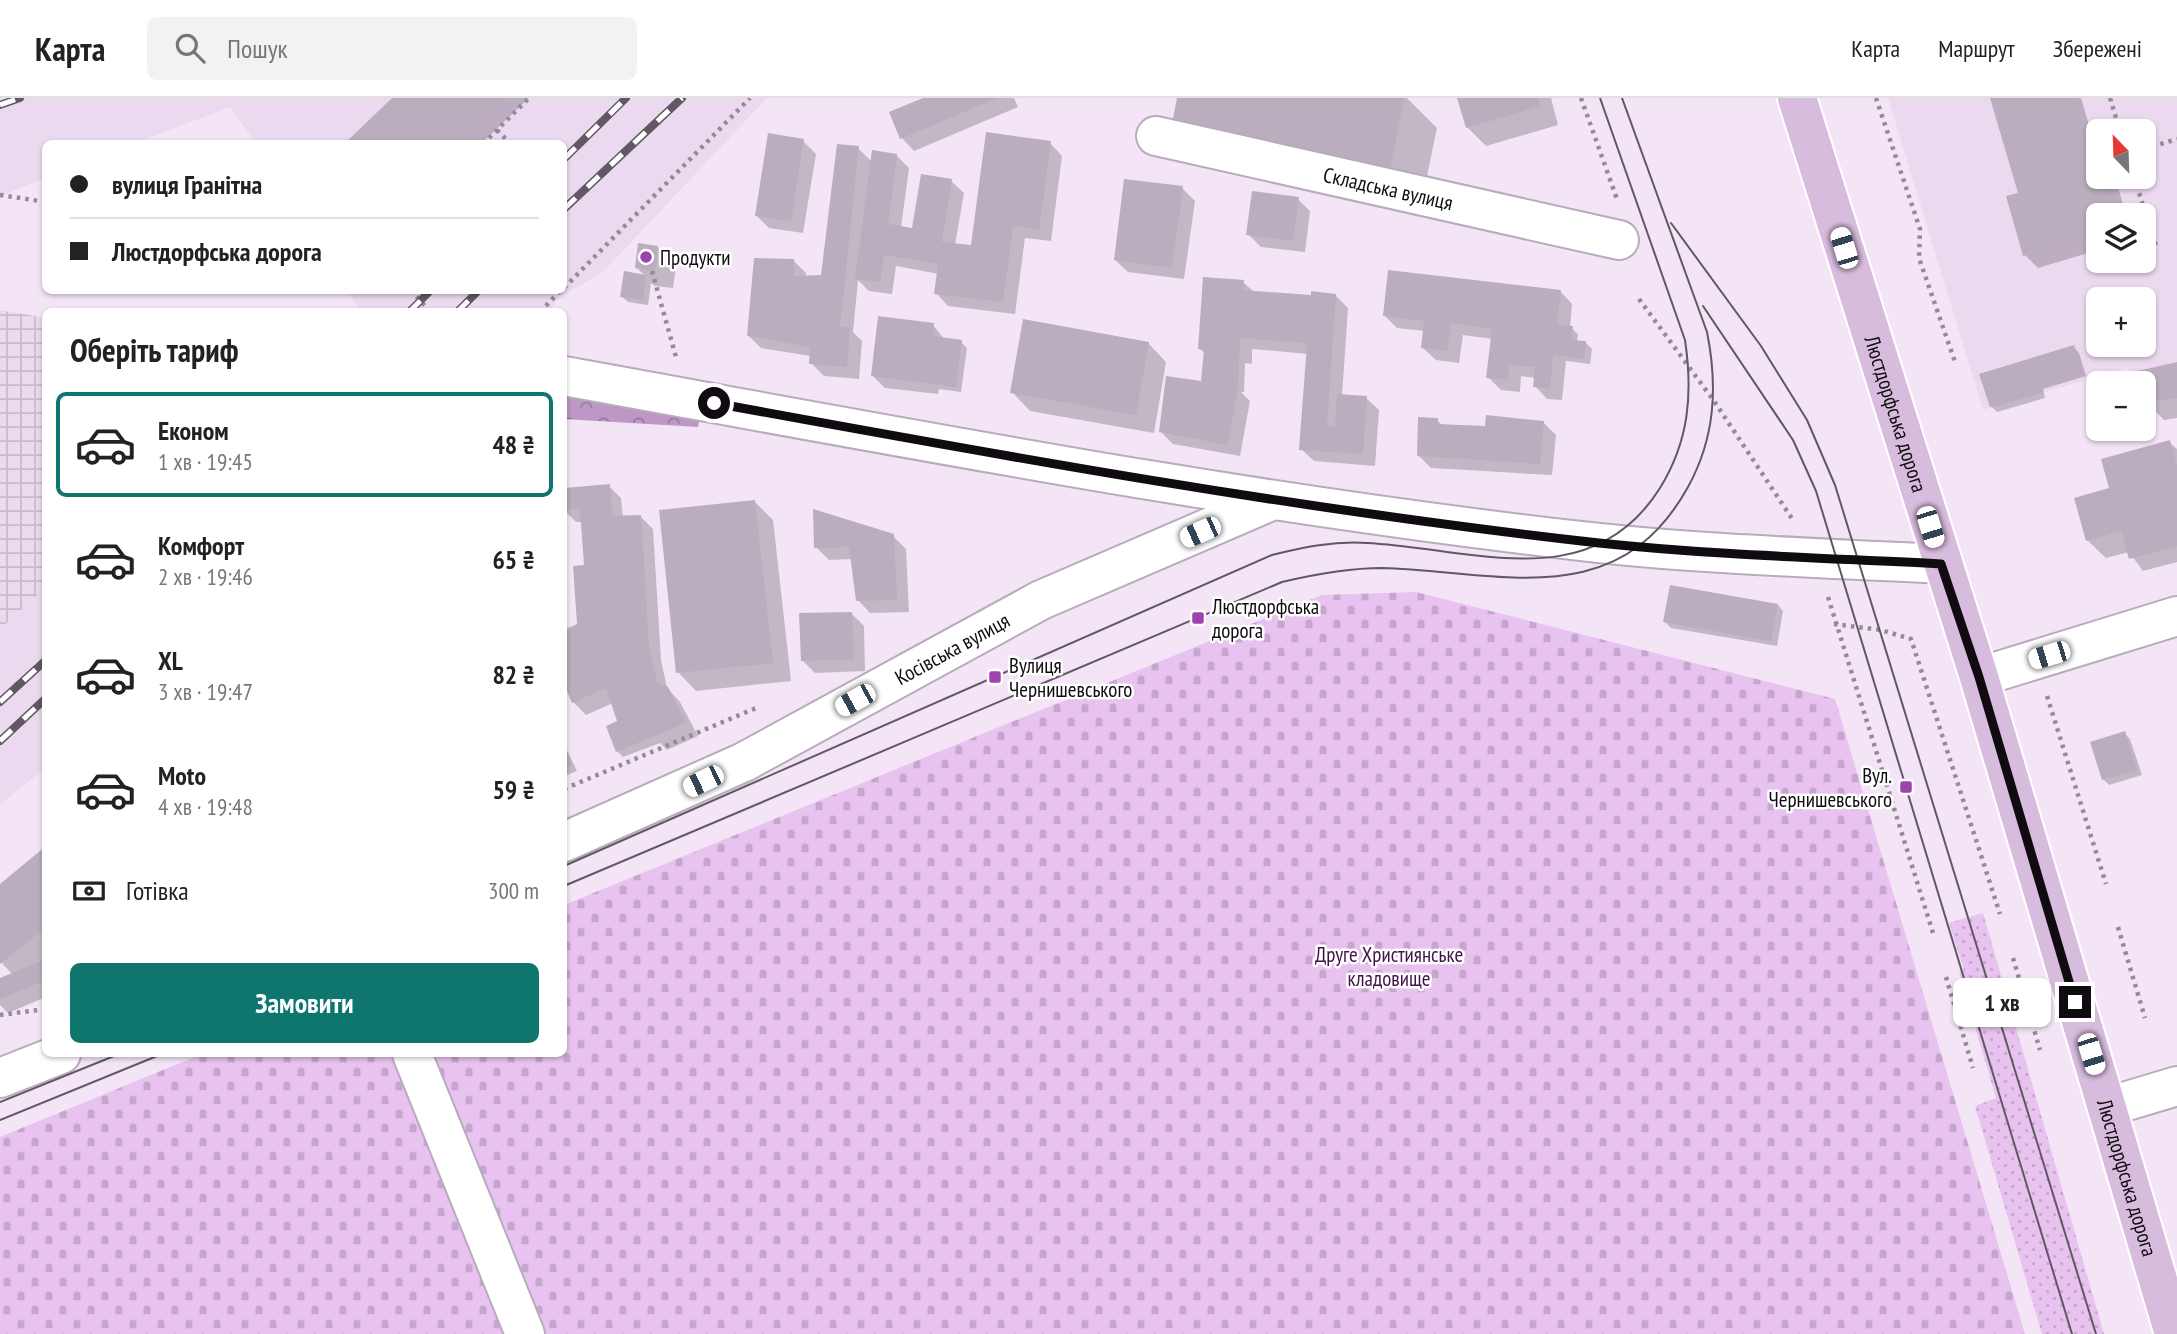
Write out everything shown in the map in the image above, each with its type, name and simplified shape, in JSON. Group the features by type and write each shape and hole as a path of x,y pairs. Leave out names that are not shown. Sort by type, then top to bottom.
{"main road":[{"name":"Люстдорфська дорога","path":"1797,98 1941,564 1979,677 2174,1334"}],"street":[{"name":"Складська вулиця","path":"1156,136 1619,240"},
{"path":"567,377 1271,501 1602,543 1941,564"},
{"name":"Косівська вулиця","path":"567,841 744,762 1041,600 1271,501"},
{"path":"1979,677 2177,616"},
{"path":"0,1078 53,1057"},
{"path":"413,1057 525,1334"},
{"path":"2107,1107 2177,1086"}],"path":[{"path":"487,140 529,98"},
{"path":"567,284 750,98"},
{"path":"1581,98 1623,217 1619,240"},
{"path":"1876,98 1920,229 1919,258 1955,362"},
{"path":"2110,98 2116,119"},
{"path":"497,130 507,140"},
{"path":"2156,145 2177,139"},
{"path":"2138,189 2157,249"},
{"path":"0,195 42,201"},
{"path":"652,271 678,363"},
{"path":"414,294 427,308"},
{"path":"544,308 557,294"},
{"path":"1639,299 1714,401 1819,558"},
{"path":"1933,933 1834,624 1881,630 1911,639 2000,914"},
{"path":"2035,659 2106,884"},
{"path":"2118,927 2145,1018"},
{"path":"2013,958 2040,1050"},
{"path":"1946,977 1973,1068"},
{"path":"0,1015 42,1010"}],"shaded area":[{"path":"0,98 767,98 603,272 567,293 567,140 254,140 230,107 144,140 42,140 42,179 0,196"},
{"path":"1888,98 2177,98 2177,362 2137,371 2127,368 2117,371 2086,371 2086,380 1983,410"},
{"path":"349,294 565,294 551,308 359,308"},
{"path":"0,310 42,317 42,591 0,629"},
{"path":"42,591 42,770 0,805 0,629"}],"green space":[{"path":"567,386 702,409 698,427 567,419"},
{"name":"Друге Християнське кладовище","path":"1416,592 1835,699 2025,1334 0,1334 0,1137 195,1057 567,1057 567,904 1322,595"},
{"path":"1983,913 2104,1334 2042,1334 1975,1106 1996,1098 1959,972 1964,970 1949,923"}],"building":[{"path":"392,98 503,98 459,140 348,140"},
{"path":"923,98 997,98 900,139 889,112"},
{"path":"1177,98 1404,98 1390,169 1172,124"},
{"path":"1457,98 1538,98 1541,106 1466,128"},
{"path":"1990,98 2074,98 2086,140 2086,189 2111,189 2115,203 2086,203 2086,238 2023,256 2006,196 2018,193"},
{"path":"986,132 1051,141 1039,230 1013,226 1003,302 934,294 938,264 884,255 880,282 855,279 872,150 897,154 888,224 912,228 921,174 952,179 942,242 971,245"},
{"path":"768,133 804,139 791,221 755,216"},
{"path":"837,144 859,146 840,327 850,327 847,367 809,364 810,347 747,336 754,258 794,259 794,276 821,275"},
{"path":"1124,179 1183,186 1172,268 1114,260"},
{"path":"1252,191 1299,197 1293,241 1246,235"},
{"name":"Продукти","path":"638,243 658,246 655,271 635,268"},
{"path":"1388,270 1561,290 1557,324 1573,326 1571,340 1586,341 1584,359 1553,355 1550,389 1533,387 1535,367 1509,365 1508,380 1486,378 1492,329 1451,323 1447,351 1421,348 1424,321 1383,316"},
{"path":"624,271 646,275 643,300 620,297"},
{"path":"1203,277 1244,280 1243,290 1336,294 1327,426 1335,426 1337,394 1367,396 1363,454 1299,450 1307,343 1240,338 1238,387 1228,445 1159,432 1166,376 1201,381 1204,350 1198,349"},
{"path":"878,316 934,323 933,336 962,340 956,387 871,376"},
{"path":"1023,319 1149,342 1136,415 1010,393"},
{"path":"2074,345 2081,371 2038,383 2041,392 1990,407 1979,374"},
{"path":"2177,362 2177,398 2156,401 2156,371 2137,371"},
{"path":"1486,415 1544,421 1540,464 1417,456 1418,417 1438,418 1438,424 1485,426"},
{"path":"2170,440 2177,466 2177,546 2129,559 2121,531 2086,541 2074,498 2109,488 2101,459"},
{"path":"610,484 612,516 641,515 649,646 657,682 668,687 686,723 616,752 606,726 617,721 606,688 572,703 567,691 567,629 577,624 573,566 584,565 580,509 567,510 567,488"},
{"path":"755,500 773,663 676,673 659,510"},
{"path":"813,509 894,534 897,600 856,601 849,547 814,548"},
{"path":"1670,585 1778,604 1771,641 1663,622"},
{"path":"852,612 854,659 801,661 799,613"},
{"path":"2125,731 2137,770 2102,780 2090,742"},
{"path":"567,751 572,765 567,768"},
{"path":"42,849 42,930 0,964 0,884"},
{"path":"42,961 42,982 0,999 0,978"}],"tram line":[{"path":"567,865 1272,555 1319,545 1367,543 1527,559 1564,555 1600,544 1632,522 1660,488 1677,453 1686,417 1689,379 1685,340 1600,98"},
{"path":"567,885 1282,582 1332,572 1382,568 1470,575 1553,577 1591,570 1627,554 1659,527 1688,487 1704,450 1713,392 1707,332 1622,98"},
{"path":"1671,223 1761,346 1807,420 1835,485 2096,1334"},
{"path":"1703,306 1793,440 1816,491 2072,1334"},
{"path":"0,1102 112,1057"},
{"path":"0,1120 155,1057"}],"railway":[{"path":"0,105 20,98"},
{"path":"567,156 626,98"},
{"path":"567,206 682,98"},
{"path":"413,308 427,294"},
{"path":"461,308 475,294"},
{"path":"0,702 42,664"},
{"path":"0,741 42,702"}],"place":[{"name":"Продукти","path":"646,257"},
{"name":"Люстдорфська дорога","path":"1198,618"},
{"name":"Вулиця Чернишевського","path":"995,677"},
{"name":"Вул. Чернишевського","path":"1906,787"}],"route":[{"path":"714,403 1299,505 1602,543 1710,552 1941,564 1979,677 2075,1002"}]}
